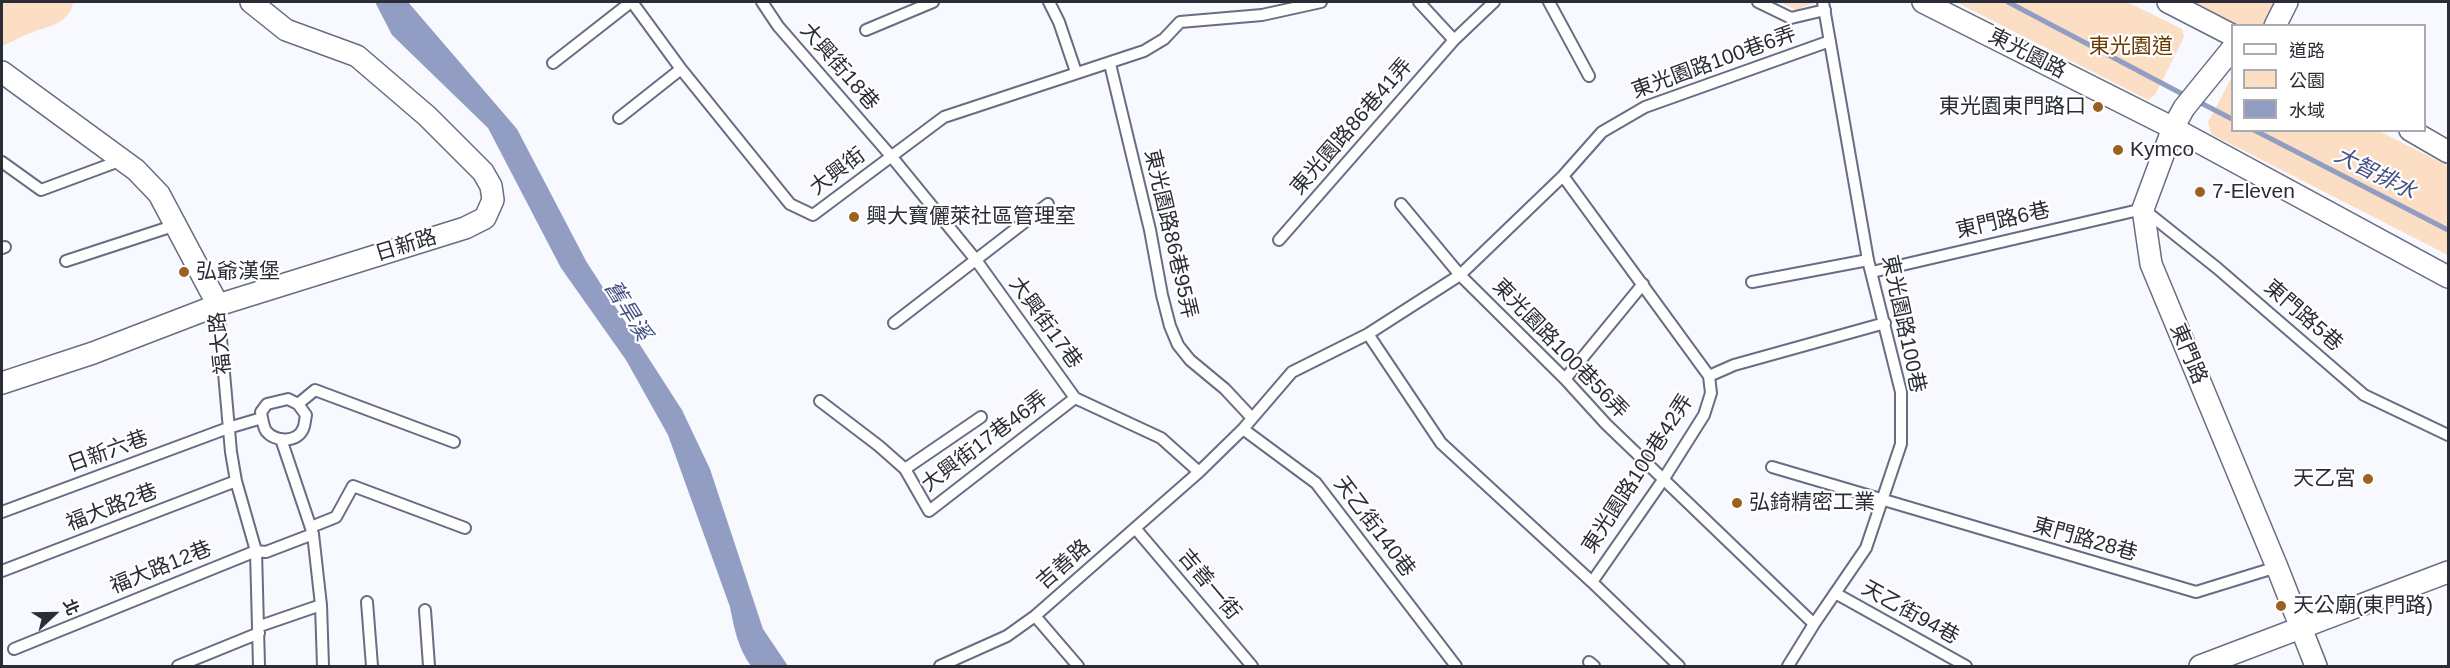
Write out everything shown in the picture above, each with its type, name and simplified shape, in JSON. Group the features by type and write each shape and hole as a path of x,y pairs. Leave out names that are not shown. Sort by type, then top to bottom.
{"street":[{"name":"日新路","path":"2,383 93,353 218,305 465,228 485,218 493,200 491,186 483,172 466,153 427,116 357,56 328,48 286,30 250,2"},
{"name":"東光園路","path":"1923,2 2173,128 2448,277"},
{"path":"2168,2 2231,34"},
{"path":"2276,24 2287,2"},
{"name":"東門路","path":"2231,50 2184,108 2173,128 2143,209 2151,264 2316,666"},
{"name":"福大路","path":"2,72 136,170 159,194 218,305"},
{"path":"2413,132 2448,152"},
{"path":"2200,666 2448,572"}],"lane":[{"path":"553,63 632,2"},
{"name":"大興街","path":"632,2 681,69 790,204 813,215 944,117 1144,51 1164,39 1180,22 1262,15 1321,2"},
{"name":"大興街18巷","path":"762,2 778,26 891,156"},
{"path":"866,30 933,2"},
{"path":"1049,2 1059,21 1076,72"},
{"path":"1419,2 1454,40"},
{"name":"東光園路86巷41弄","path":"1279,240 1454,40 1494,2"},
{"path":"1549,2 1589,76"},
{"path":"1758,2 1791,18 1824,6"},
{"name":"東光園路100巷","path":"1788,666 1834,593 1866,548 1901,444 1901,392 1868,260 1824,6"},
{"name":"東光園路100巷6弄","path":"1199,472 1243,429 1292,372 1368,334 1460,275 1563,176 1602,132 1645,107 1830,41"},
{"name":"東光園路86巷95弄","path":"1110,64 1150,230 1170,326 1178,345 1190,360 1225,389 1252,418"},
{"path":"619,118 681,69"},
{"name":"大興街17巷","path":"891,156 976,260 1075,398 1161,438 1199,472"},
{"path":"2,162 41,190 122,160"},
{"path":"1563,176 1709,376"},
{"path":"894,323 1048,204"},
{"name":"東光園路100巷56弄","path":"1401,204 1460,275 1565,379 1606,424 1814,624"},
{"name":"東門路6巷","path":"1872,272 2143,209"},
{"name":"東門路5巷","path":"2143,209 2217,268 2364,395 2448,435"},
{"path":"66,261 176,225"},
{"path":"1752,282 1868,260"},
{"path":"1565,379 1643,284"},
{"name":"福大路","path":"218,305 228,428 236,481 256,551 260,666"},
{"name":"東光園路100巷42弄","path":"1679,666 1592,582 1663,480 1704,415 1711,393 1709,376 1734,365 1885,323"},
{"path":"1368,334 1441,443 1592,582"},
{"path":"298,404 315,390 454,442"},
{"name":"大興街17巷46弄","path":"820,401 905,469 929,511 1075,398"},
{"path":"288,399 298,404 306,415 303,430 296,437 281,439 267,431 261,412 267,404 288,399"},
{"path":"905,469 981,417"},
{"name":"日新六巷","path":"2,512 228,428 262,418"},
{"name":"天乙街140巷","path":"1243,429 1316,483 1456,666"},
{"path":"281,439 312,531 321,605 322,666"},
{"name":"東門路28巷","path":"1772,467 2196,592 2277,567"},
{"name":"吉善路","path":"940,666 1007,636 1035,616 1199,472"},
{"name":"福大路2巷","path":"2,571 236,481"},
{"name":"福大路12巷","path":"14,649 256,551 266,552 312,531 336,517 353,486 465,528"},
{"name":"吉善一街","path":"1135,528 1252,666"},
{"name":"天乙街94巷","path":"1834,593 1966,666"},
{"path":"367,602 372,666"},
{"path":"178,666 321,605"},
{"path":"425,609 429,666"},
{"path":"1035,616 1078,666"}],"green space":[{"path":"2,2 73,2 68,15 58,23 2,46"},
{"path":"1780,2 1814,2 1814,3 1796,10"},
{"name":"東光園道","path":"1956,2 2127,2 2182,29 2184,37 2155,95 2148,100"},
{"path":"2189,2 2277,2 2266,24 2233,24"},
{"name":"東光園道","path":"2231,79 2231,132 2381,132 2448,166 2448,255 2211,134 2208,122"}],"water":[{"path":"375,2 408,2 517,129 586,261 682,410 710,469 763,629 788,666 751,666 737,638 730,607 668,435 626,360 561,268 488,128 392,35"}],"waterway":[{"name":"大智排水","path":"2008,2 2188,97"},
{"name":"大智排水","path":"2197,101 2231,118"},
{"name":"大智排水","path":"2258,132 2448,230"}],"place":[{"name":"東光園東門路口","path":"2098,107"},
{"name":"Kymco","path":"2118,150"},
{"name":"7-Eleven","path":"2200,192"},
{"name":"興大寶儷萊社區管理室","path":"854,217"},
{"name":"弘爺漢堡","path":"184,272"},
{"name":"天乙宮","path":"2368,479"},
{"name":"弘錡精密工業","path":"1737,503"},
{"name":"天公廟(東門路)","path":"2281,606"}],"water label":[{"name":"舊旱溪","path":"627,311"}]}
